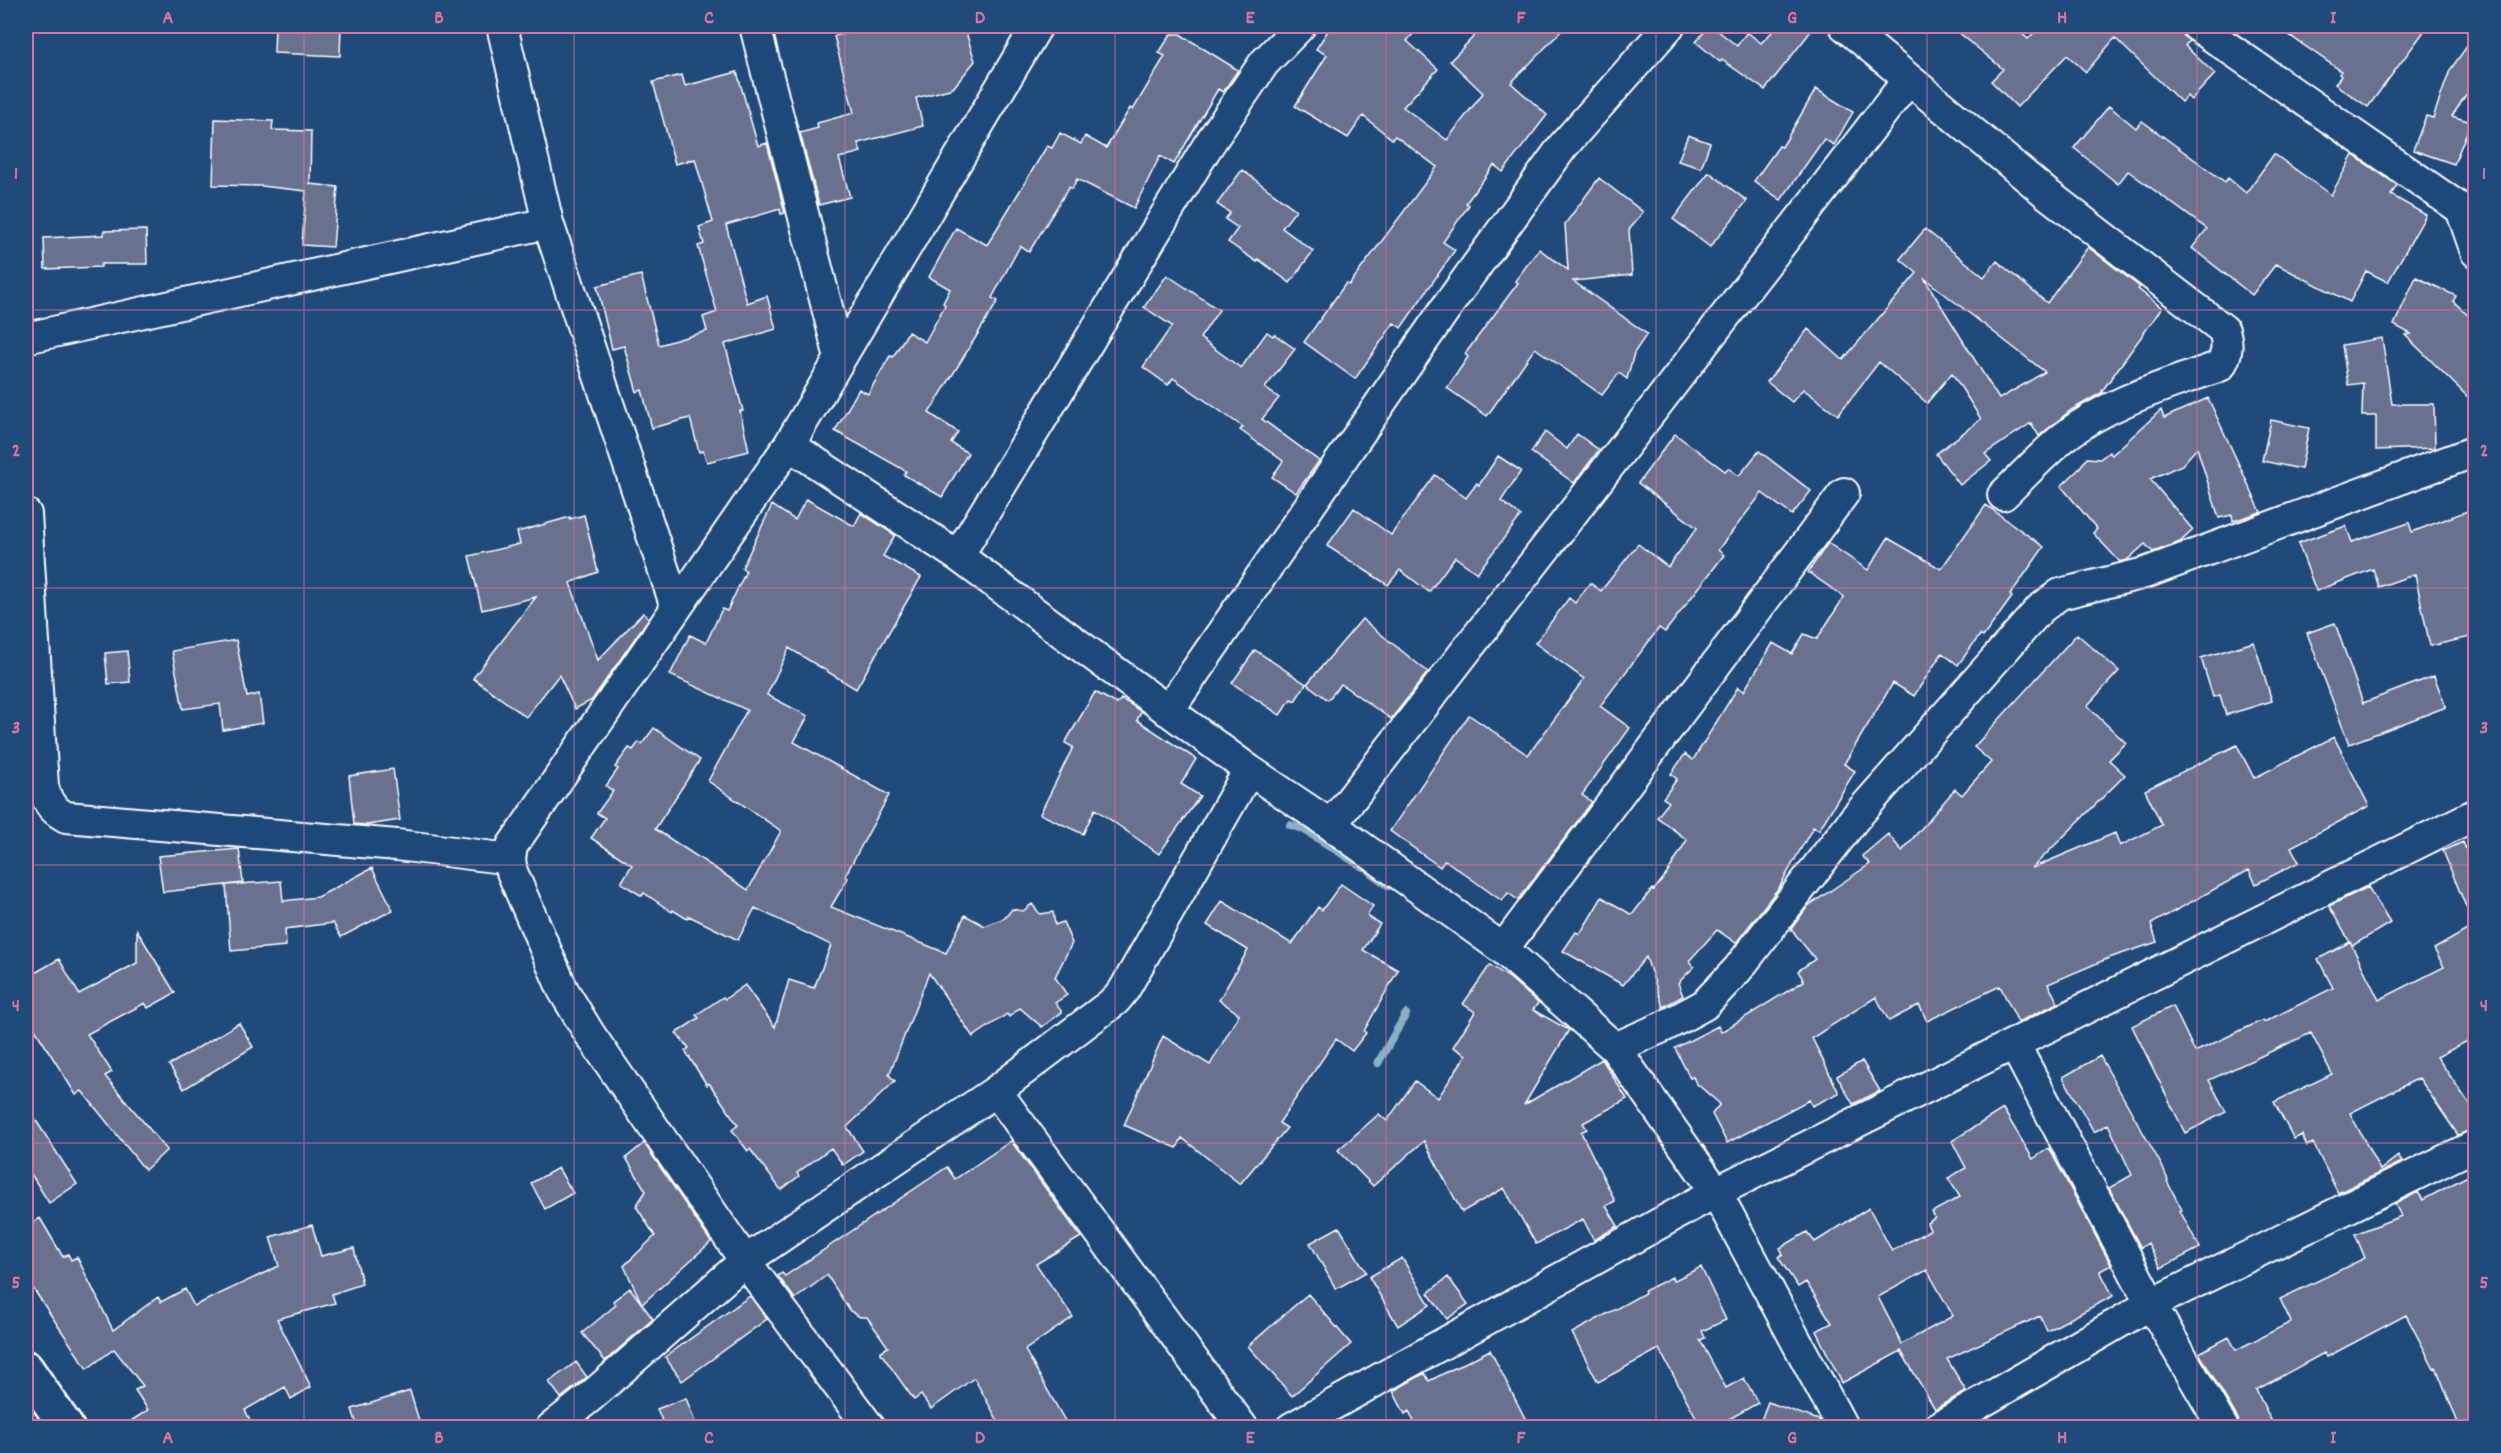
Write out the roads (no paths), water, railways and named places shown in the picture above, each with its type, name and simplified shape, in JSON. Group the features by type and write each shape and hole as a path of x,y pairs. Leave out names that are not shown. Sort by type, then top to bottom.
{"main road":[{"path":"26,1368 67,1428"}],"street":[{"path":"502,26 548,223 676,607"},
{"path":"755,26 840,358"},
{"path":"870,1428 745,1261 584,1025 564,990 512,872 510,859 512,846 789,446 1037,26"},
{"path":"958,556 1207,147 1264,63 1300,26"},
{"path":"1168,711 1446,308 1563,146 1670,26"},
{"path":"1845,26 2046,192 2224,330 2228,343 2226,356 2220,366 2127,400 2094,417 2064,437 2003,495"},
{"path":"2197,26 2468,203 2475,252"},
{"path":"1331,825 1908,80"},
{"path":"26,338 548,223"},
{"path":"789,446 958,556 1249,770 1331,825 1503,949 1615,1048 1716,1192 1843,1428"},
{"path":"1615,1048 1665,1026 1704,1005 1738,969 1855,818 2040,609 2060,594 2145,573 2475,451"},
{"path":"1503,949 1844,493"},
{"path":"26,514 31,694 43,786 46,801 53,811 66,817 386,844 510,859"},
{"path":"551,1428 590,1398 745,1261 996,1091 1116,1000 1124,990 1249,770"},
{"path":"1292,1428 1716,1192 2475,814"},
{"path":"2014,1044 2151,1304 2223,1428"},
{"path":"996,1091 1243,1428"},
{"path":"1937,1428 2151,1304 2475,1145"}],"waterway":[{"path":"1290,825 1303,829 1363,867"},
{"path":"1370,872 1389,886"},
{"path":"1378,1063 1406,1014"}]}
